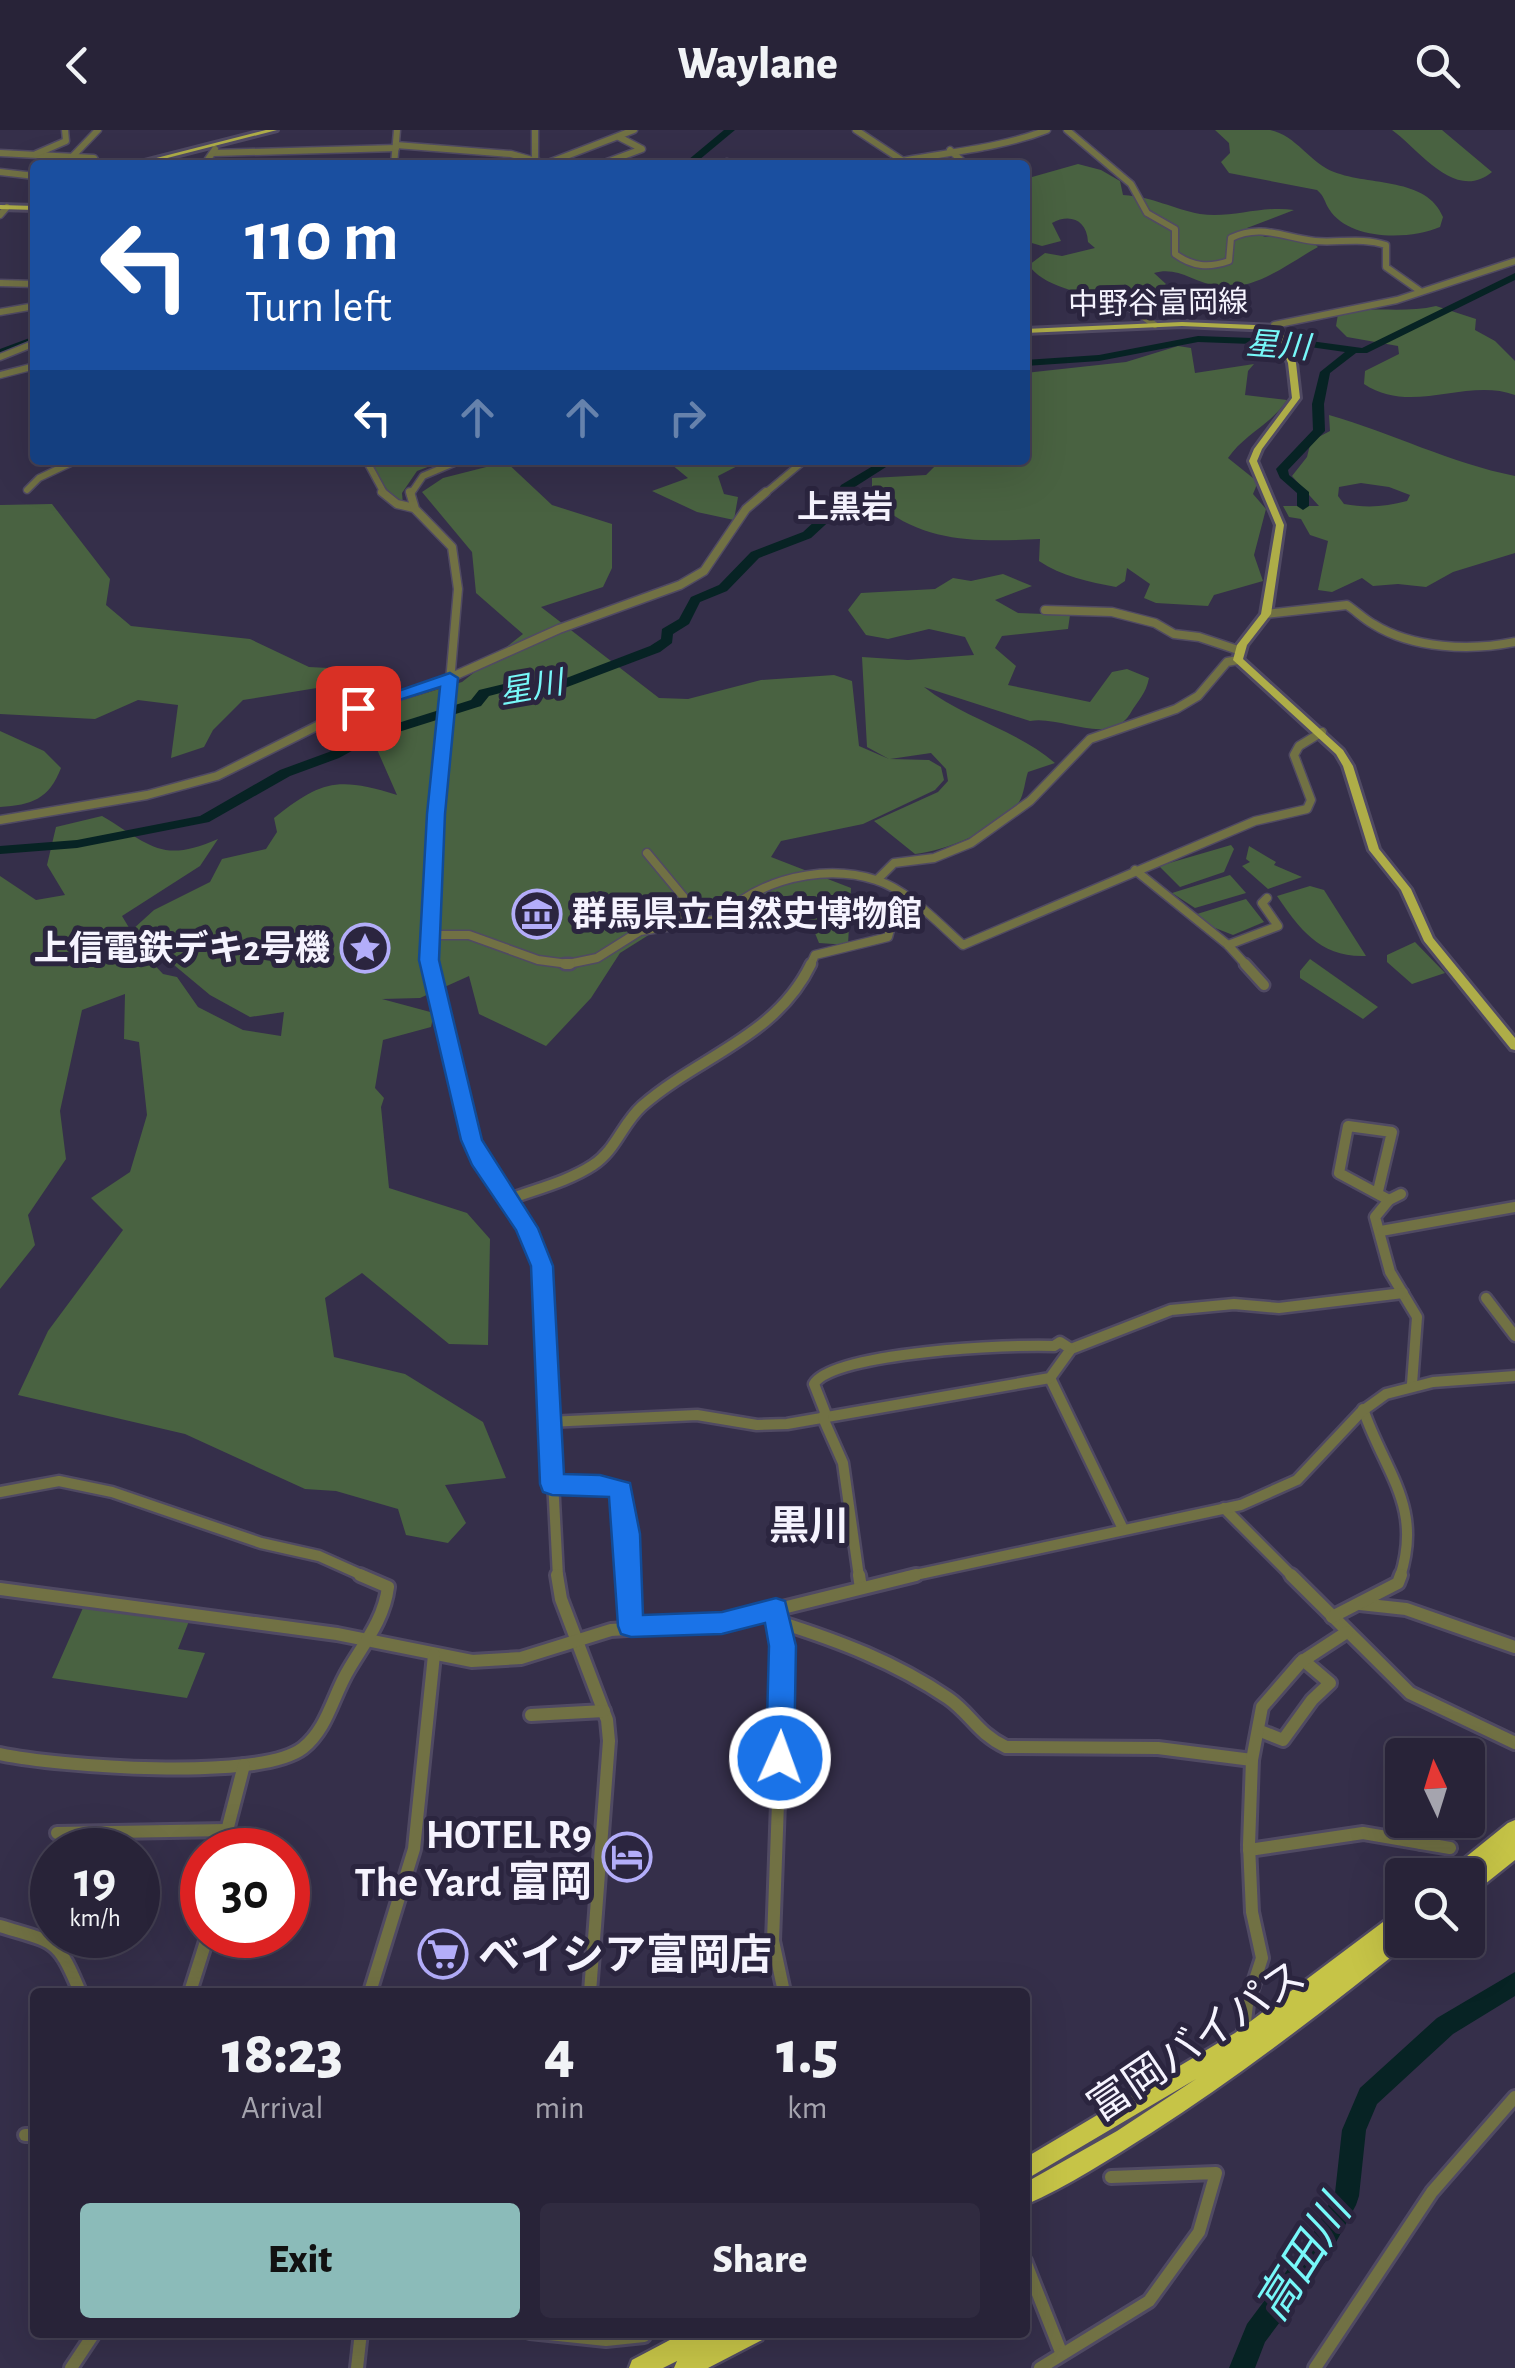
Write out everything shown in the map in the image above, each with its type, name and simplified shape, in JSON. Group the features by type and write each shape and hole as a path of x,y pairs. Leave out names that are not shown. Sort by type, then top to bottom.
{"highway":[{"path":"1479,1858 1515,1829"},
{"path":"1485,1872 1515,1848"},
{"name":"富岡バイパス","path":"1030,2167 1242,2040 1385,1932"},
{"name":"富岡バイパス","path":"1030,2192 1062,2176 1208,2083 1291,2025 1385,1950"},
{"path":"651,2366 699,2338"},
{"path":"685,2368 742,2338"}],"main road":[{"path":"152,160 274,130"},
{"path":"4,207 30,208"},
{"name":"中野谷富岡線","path":"1030,332 1274,325 1283,341 1296,398 1253,461 1280,524 1266,614 1238,655"},
{"path":"1238,655 1253,678 1322,732 1348,766 1374,850 1406,888 1428,939 1515,1046"}],"street":[{"path":"32,156 66,141 65,130"},
{"path":"70,158 98,130"},
{"path":"395,160 397,130"},
{"path":"535,130 535,158"},
{"path":"555,160 634,130"},
{"path":"856,130 903,160 1015,142 1046,130"},
{"path":"1067,130 1089,142 1101,159 1127,176 1147,213 1175,230 1175,254 1186,262 1202,266 1229,262 1231,238 1256,230 1279,231 1317,241 1368,239 1386,244 1386,267 1420,291"},
{"path":"612,160 642,149 619,137"},
{"path":"208,160 217,144"},
{"path":"214,153 420,144 538,160"},
{"path":"950,150 961,160"},
{"path":"0,153 98,160"},
{"path":"0,172 30,175"},
{"path":"0,216 4,207"},
{"path":"1274,325 1397,303 1420,291 1515,261"},
{"path":"1502,268 1515,272"},
{"path":"0,283 30,284"},
{"path":"1080,294 1126,305 1155,326"},
{"path":"0,312 30,307"},
{"path":"0,357 30,345"},
{"path":"0,375 30,367"},
{"path":"27,490 40,478 67,465"},
{"path":"368,465 378,487 404,508 414,508"},
{"path":"446,465 416,482 410,495 414,508 450,542 457,564 458,613 428,935 433,986 472,1140 526,1228 542,1266 561,1599 604,1711 610,1767 590,1988"},
{"path":"0,820 158,792 218,776 337,716 450,678 559,629 680,585 704,571 746,510 799,465"},
{"path":"1266,614 1347,605 1378,628 1436,642 1485,648 1515,642"},
{"path":"1045,610 1112,612 1155,622 1174,634 1198,637 1238,655"},
{"path":"877,880 894,863 934,858 971,844 1030,800 1090,739 1176,709 1198,696 1238,655"},
{"path":"428,935 469,935 538,960 568,964 598,958 640,931 734,917 741,911 742,900 752,892 815,873 877,880 920,906 963,945 1254,821 1307,808 1311,800 1294,755 1299,746 1322,732"},
{"path":"647,853 686,900 678,926"},
{"path":"1135,870 1228,945 1264,985"},
{"path":"506,1200 597,1162 642,1106 764,1025 797,992 815,955 888,938 899,896"},
{"path":"1228,945 1278,926 1262,903 1267,898"},
{"path":"1378,1191 1392,1132 1348,1126 1339,1173 1390,1200"},
{"path":"1401,1194 1375,1217 1390,1270 1416,1311 1421,1331 1412,1350 1416,1366 1412,1384"},
{"path":"1381,1230 1515,1207"},
{"path":"548,1422 639,1415 698,1415 757,1424 824,1418 1050,1378 1071,1349 1171,1310 1234,1304 1279,1308 1404,1294"},
{"path":"1486,1298 1515,1336"},
{"path":"861,1588 843,1462 814,1384 822,1373 843,1365 999,1343 1054,1346 1060,1342 1071,1349"},
{"path":"0,1589 368,1640 472,1661 521,1658 631,1626 722,1623 778,1616 861,1588 1270,1495 1298,1480 1363,1409 1412,1384 1515,1376"},
{"path":"1050,1378 1123,1529"},
{"path":"1332,1617 1398,1582 1408,1552 1406,1502 1376,1447 1363,1409"},
{"path":"0,1492 59,1481 112,1492 261,1543 319,1556 388,1587 382,1614 345,1676 314,1740 294,1754 244,1765 46,1764 0,1754"},
{"path":"552,1484 600,1485 621,1490 631,1626"},
{"path":"1224,1508 1410,1693 1515,1743"},
{"path":"1359,1604 1406,1609 1515,1647"},
{"path":"778,1616 882,1660 952,1700 985,1737 1006,1747 1158,1748 1252,1760"},
{"path":"778,1616 782,1692 772,1941 783,1988"},
{"path":"1242,2040 1247,2004 1262,1958 1252,1912 1249,1850 1252,1760 1262,1707 1304,1660 1347,1632"},
{"path":"371,1988 384,1937 401,1904 421,1819 434,1655"},
{"path":"1258,1730 1283,1740 1330,1682 1304,1660"},
{"path":"530,1715 604,1711"},
{"path":"227,1828 244,1765"},
{"path":"1249,1850 1364,1834 1450,1848"},
{"path":"1419,1838 1421,1843"},
{"path":"0,1926 53,1942 63,1951 78,1988"},
{"path":"191,1988 201,1958"},
{"path":"1315,2368 1441,2178 1472,2138 1515,2096"},
{"path":"1040,2368 1149,2301 1199,2232 1216,2173 1111,2177"},
{"path":"1030,2274 1061,2352"},
{"path":"70,2368 90,2338"},
{"path":"356,2368 360,2338"},
{"path":"587,2338 618,2338"},
{"path":"644,2338 651,2366"}],"green space":[{"path":"1215,130 1270,130 1288,138 1334,172 1411,189 1435,204 1443,217 1440,227 1413,234 1381,235 1351,227 1338,219 1317,190 1229,173 1221,162 1230,153 1229,143"},
{"path":"1392,130 1442,130 1492,172 1478,180 1451,177"},
{"path":"1078,164 1101,170 1120,181 1123,195 1200,214 1294,210 1247,228 1265,237 1306,236 1318,247 1269,276 1243,285 1216,286 1162,271 1154,273 1166,284 1137,296 1116,298 1073,291 1038,275 1030,264 1045,253 1062,256 1095,248 1088,242 1081,224 1071,219 1052,223 1061,241 1042,246 1030,242 1030,178"},
{"path":"1436,306 1476,319 1475,330 1495,341 1515,361 1515,395 1477,390 1401,397 1364,384 1365,371 1399,354 1398,346 1347,337 1336,326 1338,314"},
{"path":"1178,346 1191,348 1195,373 1254,364 1248,371 1245,395 1287,400 1228,458 1258,482 1253,494 1266,509 1254,555 1263,581 1214,595 1208,606 1156,603 1144,598 1150,584 1127,568 1125,581 1116,587 1086,581 1039,561 1040,539 972,539 929,532 890,513 872,498 872,478 926,475 936,465 1030,465 1030,372 1126,362"},
{"path":"1329,415 1467,464 1515,476 1515,553 1453,572 1426,587 1373,586 1362,578 1332,592 1318,590 1328,541 1310,535 1301,519 1289,517 1283,506 1319,506 1292,476 1307,457 1311,441 1330,431","holes":["1361,483 1410,495 1407,501 1360,506 1344,504 1338,496 1339,487"]},
{"path":"433,465 417,471 402,493 403,504 387,493 369,468"},
{"path":"509,465 552,505 612,524 612,568 603,587 541,607 659,698 688,699 761,680 834,675 852,681 859,746 889,759 867,747 862,657 908,660 974,655 965,637 929,629 888,639 866,635 848,610 861,593 935,589 953,578 971,581 1003,574 1032,586 995,600 1018,613 1070,615 1068,629 1002,636 995,648 1016,666 1008,685 1090,702 1112,672 1127,669 1149,678 1141,697 1121,724 1097,729 1030,721 924,687 1055,763 1028,772 1019,802 1000,821 942,848 915,854 874,821 938,792 948,781 946,769 931,753 890,759 929,760 941,767 944,780 935,790 863,824 781,841 771,857 851,888 848,945 819,943 799,894 711,909 671,921 620,953 591,998 546,1046 479,1014 469,976 420,998 382,999 434,1013 431,1027 383,1040 375,1088 384,1098 381,1107 389,1188 467,1213 490,1239 488,1345 449,1344 362,1273 325,1298 334,1357 405,1374 483,1422 506,1478 445,1485 466,1523 448,1543 406,1535 398,1509 336,1491 305,1489 185,1434 18,1395 48,1331 123,1230 91,1198 130,1172 147,1115 139,1042 124,1039 125,994 82,1010 60,1111 66,1159 28,1215 35,1245 0,1289 0,876 36,900 65,895 47,865 56,827 102,816 157,848 183,850 218,839 200,866 122,916 146,956 163,974 177,977 198,1007 243,1030 281,1036 284,1012 250,1017 210,995 132,930 154,910 210,882 222,859 266,849 277,832 274,818 318,789 345,784 397,795 361,713 462,682 523,634 476,593 472,552 422,492 443,478"},
{"path":"672,465 739,465 718,476 724,494 738,497 734,520 697,512 652,491 688,478"},
{"path":"52,504 110,579 106,605 131,626 250,639 309,667 348,669 323,687 243,700 213,730 204,747 171,758 178,705 138,700 95,719 0,714 0,505"},
{"path":"0,731 44,751 61,768 51,787 38,798 0,807"},
{"path":"1231,845 1234,849 1224,872 1180,887 1159,866"},
{"path":"1249,846 1276,862 1274,865 1302,877 1268,889 1242,866 1250,862 1246,859"},
{"path":"1230,875 1246,893 1195,908 1172,893"},
{"path":"1310,886 1324,890 1366,956 1336,952 1313,940 1277,896"},
{"path":"1246,899 1264,922 1233,935 1210,926 1197,914"},
{"path":"1415,942 1445,973 1412,984 1387,962 1387,955"},
{"path":"1310,959 1378,1007 1363,1019 1300,978 1300,971"},
{"path":"86,1601 191,1616 178,1649 205,1653 187,1698 52,1678"}],"waterway":[{"path":"693,160 730,130"},
{"name":"星川","path":"1030,363 1099,358 1198,339 1303,343 1363,351 1515,276"},
{"path":"0,353 30,341"},
{"path":"1303,506 1303,492 1284,476 1282,469 1319,431 1318,404 1325,372 1352,352"},
{"name":"星川","path":"0,850 77,844 204,819 285,773 334,755 365,738 476,703 484,693 508,687 549,689 655,649 667,640 667,632 684,621 695,600 723,588 755,555 807,535 833,511 845,488 883,465"},
{"name":"高田川","path":"1242,2368 1256,2333 1318,2250 1347,2196 1354,2130 1368,2096 1445,2026 1515,1983"}],"place":[{"name":"群馬県立自然史博物館","path":"537,914"},
{"name":"上信電鉄デキ2号機","path":"365,948"},
{"name":"HOTEL R9 The Yard 富岡","path":"627,1857"},
{"name":"ベイシア富岡店","path":"443,1954"}],"district":[{"name":"上黒岩","path":"845,507"},
{"name":"黒川","path":"809,1525"}],"route":[{"path":"358,708 450,678 436,814 429,960 472,1140 480,1160 526,1228 542,1266 552,1484 600,1485 621,1490 631,1626 722,1623 776,1609 782,1646 780,1758"}]}
